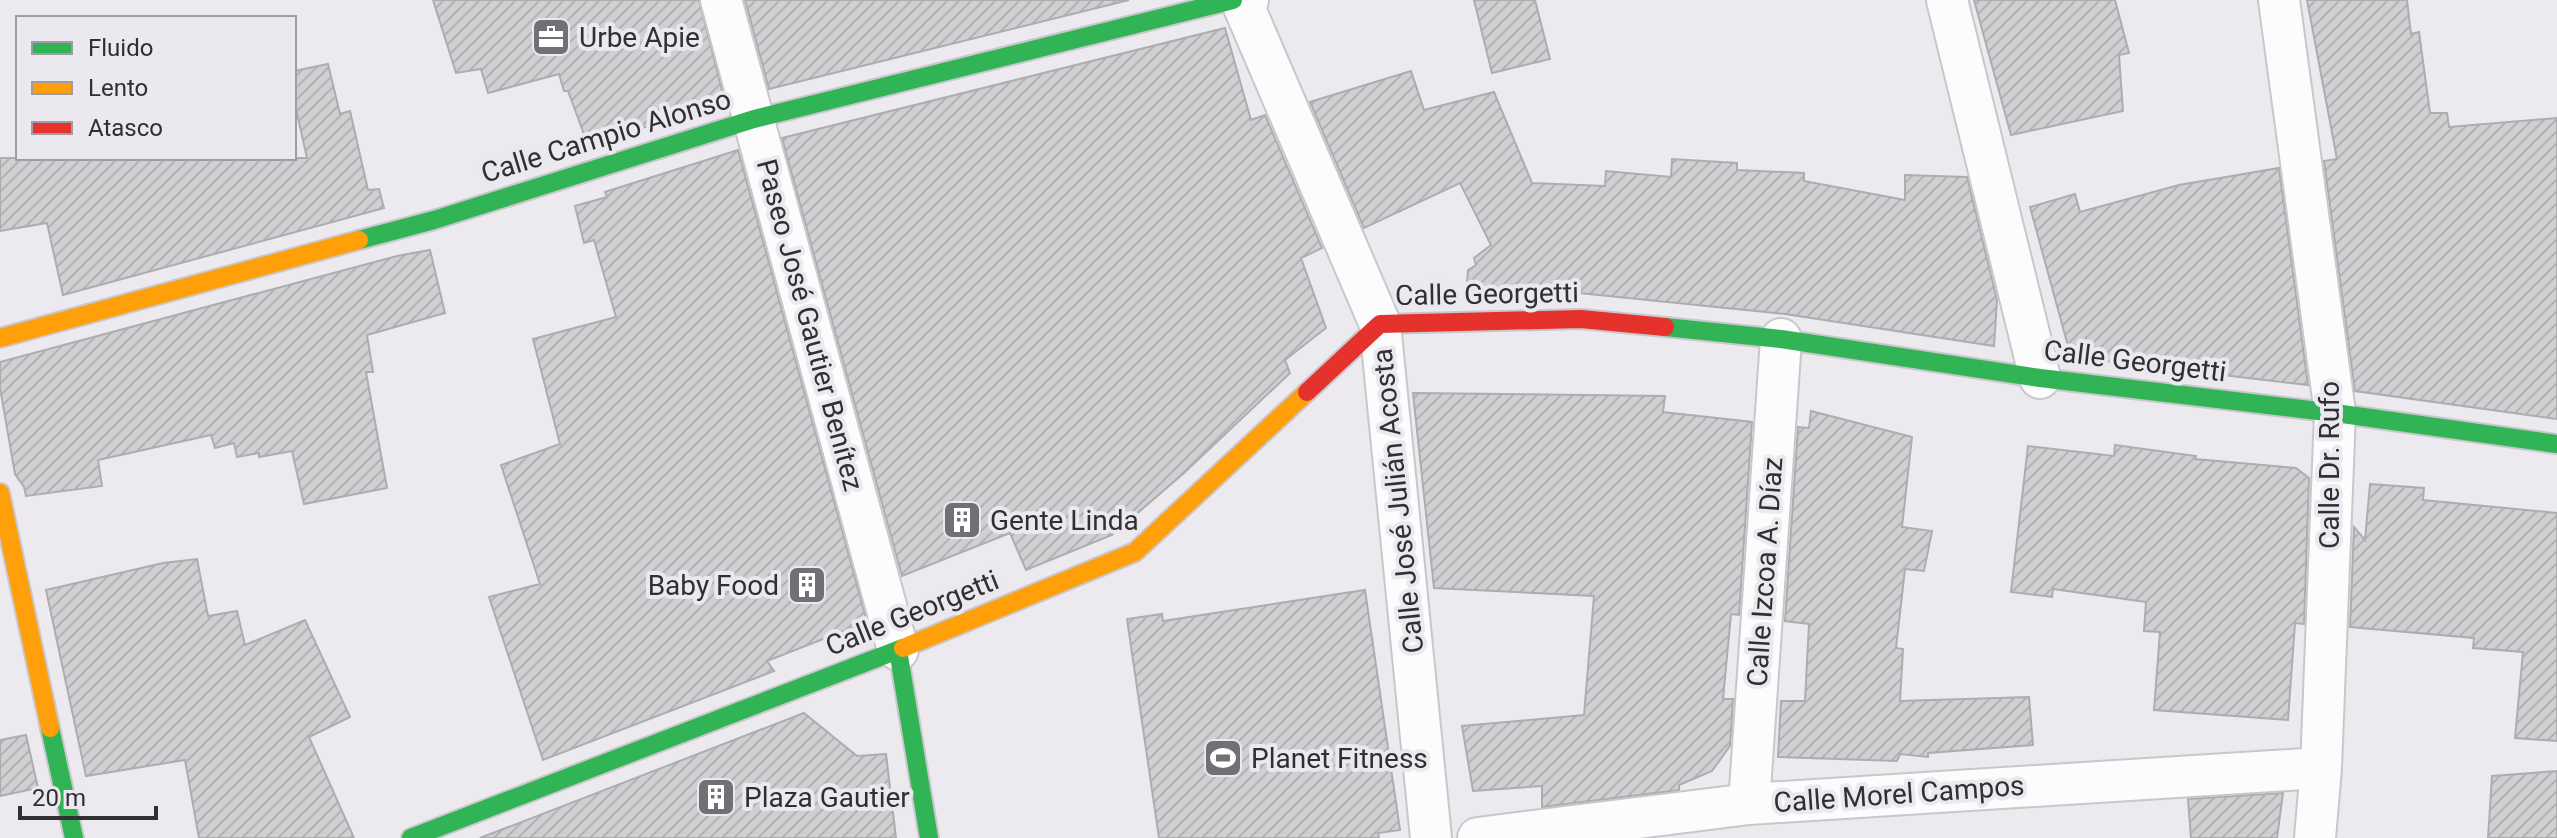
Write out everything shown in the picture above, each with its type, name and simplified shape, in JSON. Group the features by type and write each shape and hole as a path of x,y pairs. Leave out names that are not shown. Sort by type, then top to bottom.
{"main road":[{"name":"Calle Campio Alonso","path":"0,338 434,220 754,119 1233,0"},
{"name":"Calle Georgetti","path":"411,838 898,650 1135,552 1380,324 1581,319 1781,339 2040,378 2335,413 2557,444"},
{"path":"0,493 74,838"},
{"path":"898,650 929,838"}],"street":[{"name":"Paseo José Gautier Benítez","path":"721,0 898,650"},
{"name":"Calle José Julián Acosta","path":"1248,0 1244,7 1380,324 1431,838"},
{"path":"1947,0 2040,378"},
{"name":"Calle Dr. Rufo","path":"2279,0 2335,413 2321,768 2315,838"},
{"name":"Calle Izcoa A. Díaz","path":"1749,804 1781,339"},
{"name":"Calle Morel Campos","path":"1478,838 1749,804 2321,768"}],"building":[{"path":"433,0 699,0 725,102 588,145 559,74 488,93 481,69 456,73"},
{"path":"745,0 1129,0 769,89"},
{"path":"1474,0 1535,0 1550,59 1492,73"},
{"path":"1974,0 2115,0 2129,53 2119,55 2123,111 2011,135"},
{"path":"2307,0 2407,0 2411,34 2419,32 2430,113 2447,113 2449,127 2557,118 2557,419 2355,391 2324,161 2337,159"},
{"path":"1225,28 1251,120 1265,115 1322,248 1301,258 1326,328 1285,360 1290,373 1184,473 1112,535 1026,570 1010,533 902,576 782,138"},
{"path":"328,64 340,114 350,111 368,190 379,189 384,208 63,295 47,223 0,231 0,158 307,158 296,109 296,71"},
{"path":"1411,71 1424,110 1494,92 1532,183 1605,186 1606,171 1671,177 1672,159 1737,163 1737,170 1804,173 1804,181 1905,200 1905,175 1967,177 1997,300 1994,346 1785,314 1579,293 1466,297 1468,270 1476,265 1474,258 1491,245 1460,183 1364,228 1310,102"},
{"path":"738,150 867,622 767,661 774,671 543,760 489,597 540,584 501,465 560,444 533,339 616,317 594,240 584,243 575,206 607,197 605,192"},
{"path":"2279,168 2308,385 2071,357 2030,207 2075,194 2080,212 2179,185"},
{"path":"430,250 445,313 367,335 373,372 366,372 387,488 304,504 292,451 237,457 234,443 215,448 211,435 98,460 102,486 26,496 15,474 0,388 0,362 397,256"},
{"path":"1413,393 1665,396 1663,412 1752,422 1739,615 1731,614 1723,699 1733,699 1730,746 1712,771 1679,785 1679,790 1542,807 1542,786 1473,791 1462,726 1584,715 1594,596 1434,588"},
{"path":"1811,411 1912,437 1902,527 1932,531 1924,571 1905,569 1896,648 1903,649 1900,701 2029,697 2033,745 1928,753 1928,757 1900,754 1897,761 1778,757 1781,701 1805,701 1809,624 1785,621 1798,427 1809,428"},
{"path":"2115,445 2196,456 2195,459 2296,468 2309,478 2304,624 2295,623 2288,720 2154,710 2160,632 2144,631 2146,602 2053,589 2052,597 2011,592 2028,446 2114,456"},
{"path":"2370,484 2424,488 2423,500 2557,513 2557,741 2515,738 2523,652 2473,648 2474,638 2350,627 2354,527 2365,540"},
{"path":"197,559 208,616 237,611 245,645 305,620 350,717 309,737 354,838 199,838 185,760 86,776 46,590 163,563"},
{"path":"1365,590 1400,830 1378,833 1379,838 1159,838 1127,619 1162,614 1163,621"},
{"name":"Plaza Gautier","path":"804,713 857,756 886,754 896,838 480,838"},
{"path":"26,735 38,788 0,796 0,740"},
{"path":"2557,771 2557,838 2488,838 2492,776"},
{"path":"2283,793 2277,838 2191,838 2188,799"}],"traffic: fast":[{"path":"359,240 434,220 754,119 1233,0"},
{"path":"1665,327 1781,339 2040,378 2335,413 2557,444"},
{"path":"411,838 903,648"},
{"path":"898,650 929,838"},
{"path":"50,728 74,838"}],"traffic: slow":[{"path":"0,338 359,240"},
{"path":"903,648 1135,552 1307,392"},
{"path":"0,493 50,728"}],"traffic: jam":[{"path":"1307,392 1380,324 1581,319 1665,327"}],"place":[{"name":"Urbe Apie","path":"551,37"},
{"name":"Gente Linda","path":"962,520"},
{"name":"Baby Food","path":"807,585"},
{"name":"Planet Fitness","path":"1223,758"},
{"name":"Plaza Gautier","path":"716,797"}]}
